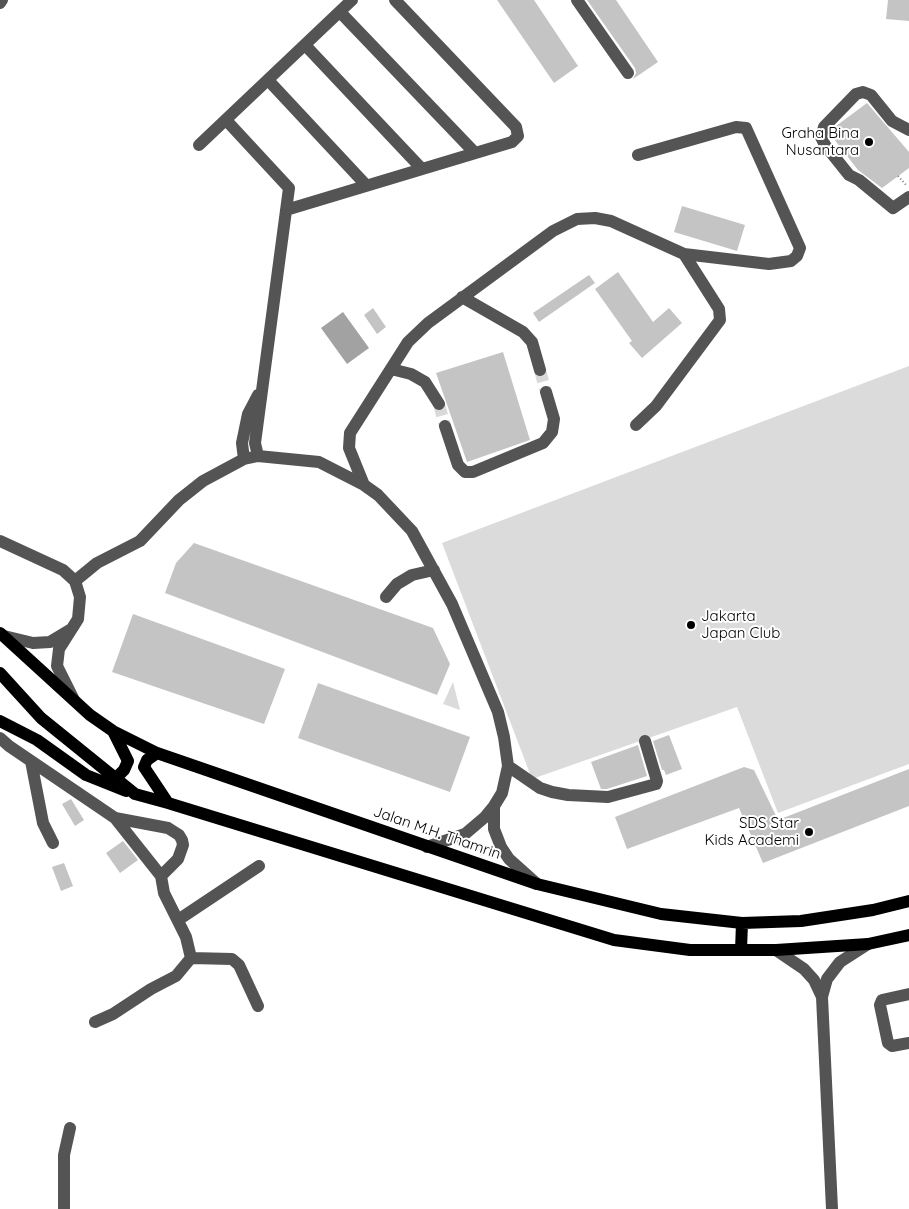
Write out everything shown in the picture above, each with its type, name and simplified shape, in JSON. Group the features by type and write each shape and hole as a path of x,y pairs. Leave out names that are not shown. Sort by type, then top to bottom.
{"main road":[{"name":"Jalan M.H. Thamrin","path":"1,633 75,702 113,731 157,753 537,884 661,914 742,923 802,921 873,910 909,901"},
{"path":"0,673 41,718 135,794"},
{"path":"0,721 37,740 86,775 135,794 168,802 614,940 690,950 776,950 868,944 909,935"},
{"path":"113,731 128,761 124,770 116,778"},
{"path":"157,753 148,760 144,767 168,802"},
{"path":"741,950 742,923"}],"street":[{"path":"199,145 352,0"},
{"path":"286,210 512,142 518,136 516,127 395,0"},
{"path":"578,0 628,73"},
{"path":"340,12 475,153"},
{"path":"304,45 422,169"},
{"path":"268,80 366,186"},
{"path":"909,130 892,121 871,94 863,92 856,94 824,127 821,136 825,145 848,175 860,180 892,208 909,197"},
{"path":"226,120 289,188 255,443 258,456"},
{"path":"364,485 349,448 350,433 408,342 462,297 553,230 577,219 595,218 610,221 684,254 768,264 791,261 797,256 800,248 746,128 736,127 638,155"},
{"path":"636,425 656,406 720,320 719,309 684,254"},
{"path":"462,297 522,332 532,342 540,370"},
{"path":"391,369 411,374 425,382 439,404"},
{"path":"244,459 242,443 248,414 262,386"},
{"path":"446,426 458,465 465,472 473,472 543,443 552,432 554,419 546,392"},
{"path":"75,581 98,563 140,541 179,500 203,481 244,459 258,456 319,462 364,485 386,501 412,531 452,604 498,712 508,766 502,793 485,817 465,834 427,847"},
{"path":"0,541 63,570 75,581 80,597 78,619 60,649 57,666 75,702"},
{"path":"386,597 397,584 412,575 434,570"},
{"path":"1,633 34,643 50,642 70,630"},
{"path":"0,738 115,818 161,876 164,893 186,937 191,958"},
{"path":"508,766 546,790 568,795 608,797 656,784 657,781 645,741"},
{"path":"31,760 43,823 54,843"},
{"path":"494,806 494,829 501,847 509,859 537,884"},
{"path":"115,818 168,828 179,835 183,845 178,859 161,876"},
{"path":"178,920 259,866"},
{"path":"832,1209 822,997 827,979 840,962 868,944"},
{"path":"776,950 804,969 814,980 822,997"},
{"path":"191,958 232,959 240,965 258,1006"},
{"path":"95,1022 176,976 191,958"},
{"path":"909,994 882,1000 880,1005 890,1045 909,1043"},
{"path":"64,1209 64,1155 70,1128"}],"path":[{"path":"898,176 909,188"}],"shaded area":[{"path":"343,312 369,348 347,364 321,328"},
{"name":"Jakarta Japan Club","path":"909,366 909,764 778,813 737,707 532,779 442,543"},
{"path":"453,682 460,710 443,704"}],"building":[{"path":"497,0 534,0 578,66 554,83"},
{"path":"587,0 616,0 658,62 633,79 636,73 635,68"},
{"path":"888,0 909,0 909,21 886,19"},
{"name":"Graha Bina Nusantara","path":"867,103 909,152 909,168 882,188 858,170 830,134 836,126"},
{"path":"682,206 745,225 737,251 674,232"},
{"path":"618,272 653,322 669,308 682,323 642,358 629,343 632,341 595,289"},
{"path":"589,275 595,283 539,322 533,313"},
{"path":"373,308 386,327 377,334 364,315"},
{"path":"503,352 530,440 467,462 436,373"},
{"path":"194,543 433,628 450,664 437,695 165,593 176,563"},
{"path":"133,614 285,669 264,724 112,672"},
{"path":"318,683 470,737 450,792 298,738"},
{"path":"669,735 682,769 666,775 664,770 662,770 653,741"},
{"path":"638,745 647,776 607,789 601,789 591,762"},
{"path":"744,767 754,770 778,820 909,769 909,806 763,863 739,808 627,849 615,817"},
{"path":"71,799 84,820 75,826 62,804"},
{"path":"123,841 138,860 120,873 106,853"},
{"path":"64,863 73,886 61,891 52,867"}],"tunnel":[{"path":"540,370 546,392"},
{"path":"439,404 445,426"}],"place":[{"name":"Graha Bina Nusantara","path":"869,142"},
{"name":"Jakarta Japan Club","path":"691,625"},
{"name":"SDS Star Kids Academi","path":"809,832"}]}
